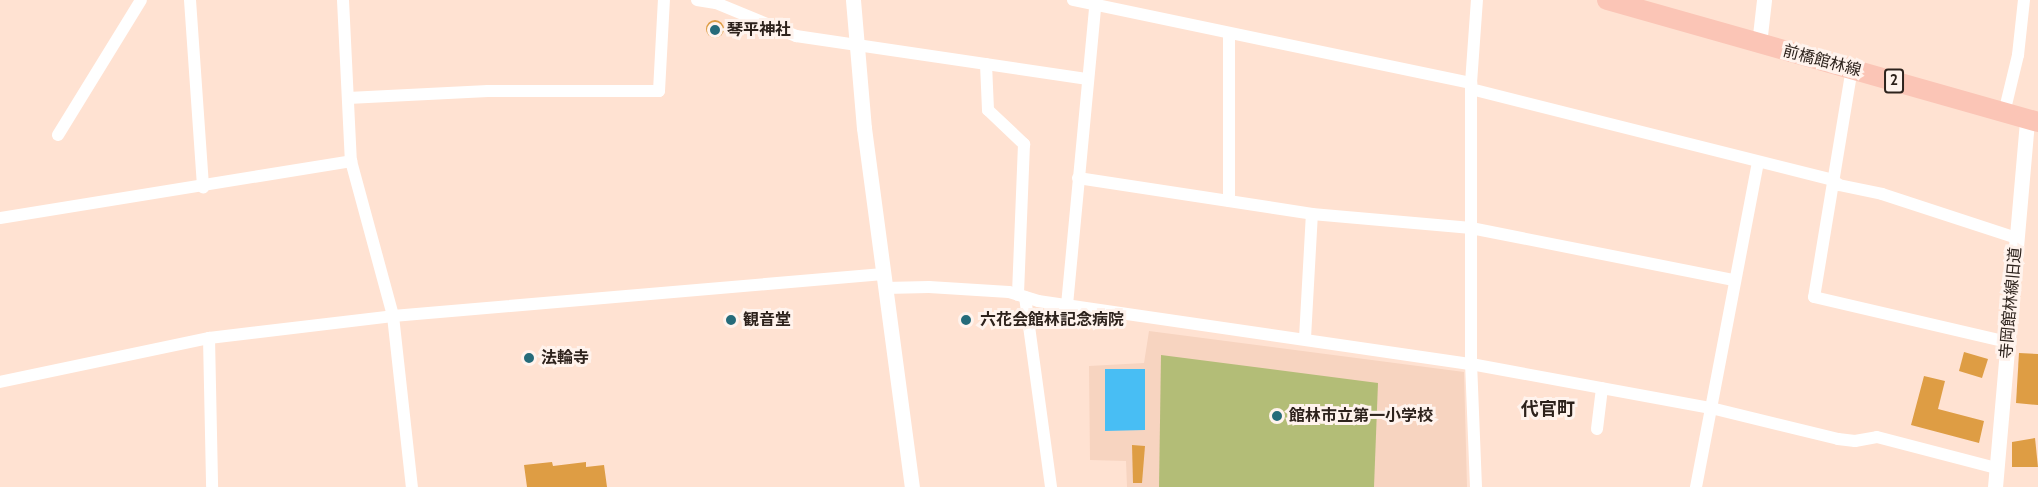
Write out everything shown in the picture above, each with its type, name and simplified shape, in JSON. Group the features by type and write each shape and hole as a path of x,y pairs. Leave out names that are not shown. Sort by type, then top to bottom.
{"main road":[{"name":"前橋館林線","path":"1607,0 2033,120"}],"street":[{"path":"58,135 141,0"},
{"path":"190,0 203,188"},
{"path":"343,0 351,161 393,316 412,487"},
{"path":"348,98 488,91 659,91 664,0"},
{"path":"697,0 716,2 796,36 854,47 1088,79"},
{"path":"853,0 854,47 912,487"},
{"path":"1073,0 1095,2 1471,86 1758,163 1833,180 1839,185 1882,194 2017,238"},
{"path":"1476,487 1471,364 1471,86 1477,0"},
{"path":"1760,44 1764,0"},
{"path":"2004,113 2018,55 2024,0"},
{"path":"1067,305 1095,2"},
{"path":"1229,33 1229,201"},
{"path":"986,64 988,110 1024,144 1022,296 1051,487"},
{"path":"1852,68 1814,297 2008,342"},
{"name":"寺岡館林線旧道","path":"1995,487 2017,238 2033,120"},
{"path":"0,218 203,188 351,161"},
{"path":"1696,487 1758,163"},
{"path":"1078,178 1312,214 1471,228 1734,280"},
{"path":"1305,338 1312,214"},
{"path":"0,382 209,338 393,316 884,281 1022,296 1067,305 1471,364 1711,408 1838,439 1855,441 1877,437 1996,468"},
{"path":"209,338 213,487"},
{"path":"1598,429 1602,388"}],"shaded area":[{"name":"館林市立第一小学校","path":"1149,331 1464,372 1467,487 1127,487 1126,461 1090,460 1089,366 1144,363"}],"green space":[{"path":"1161,355 1378,383 1374,487 1159,487"}],"water":[{"path":"1105,369 1145,369 1145,430 1105,431"}],"building":[{"name":"琴平神社","path":"715,20 721,23 724,29 721,35 715,38 709,35 706,29 709,23"},
{"path":"1964,352 1988,359 1982,378 1959,371"},
{"path":"2019,353 2038,354 2038,405 2016,403"},
{"path":"1924,376 1945,381 1938,409 1984,421 1979,443 1911,425"},
{"path":"2035,438 2038,467 2012,467 2012,442"},
{"path":"1132,445 1145,446 1142,483 1133,483"},
{"path":"552,462 553,466 586,462 586,467 604,465 607,487 527,487 524,465"}],"place":[{"name":"琴平神社","path":"715,30"},
{"name":"観音堂","path":"731,320"},
{"name":"六花会館林記念病院","path":"966,320"},
{"name":"法輪寺","path":"529,358"},
{"name":"館林市立第一小学校","path":"1277,416"}],"district":[{"name":"代官町","path":"1548,409"}]}
